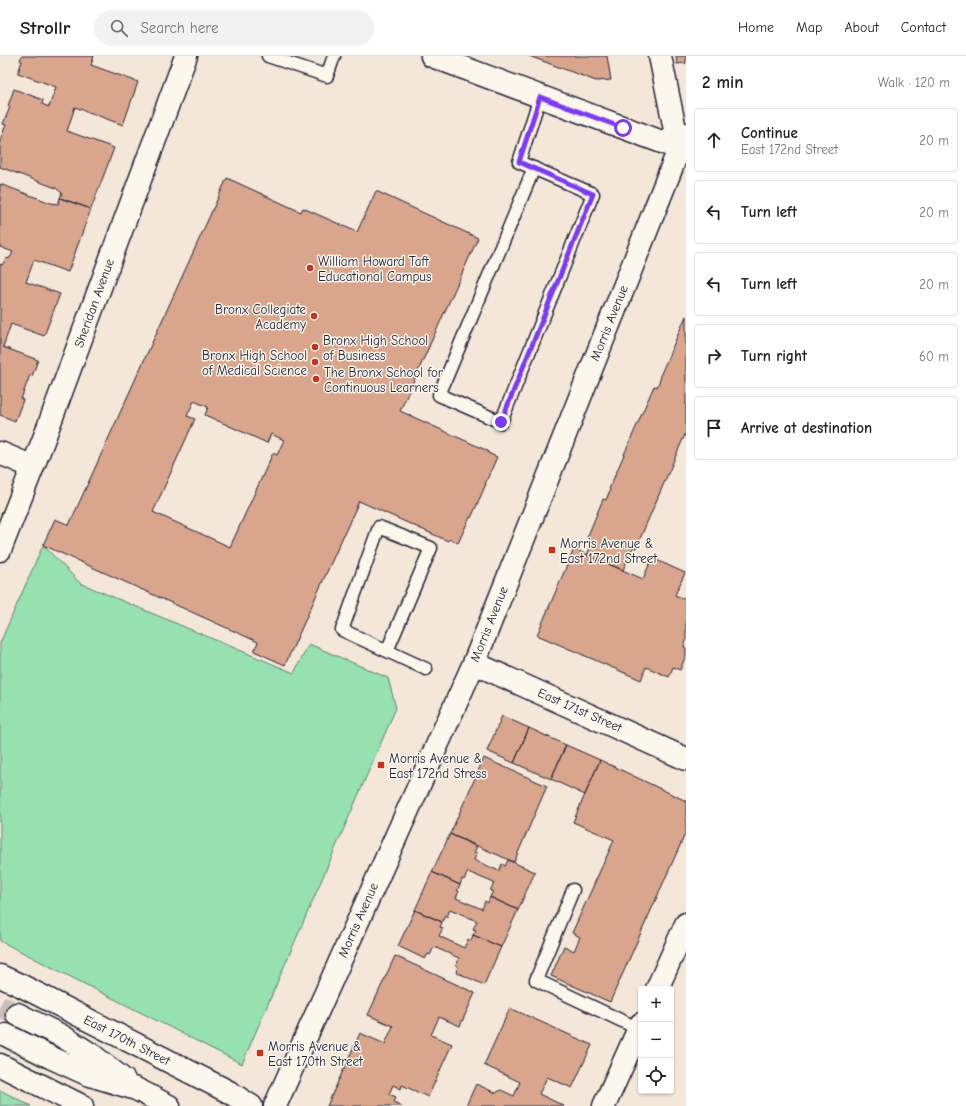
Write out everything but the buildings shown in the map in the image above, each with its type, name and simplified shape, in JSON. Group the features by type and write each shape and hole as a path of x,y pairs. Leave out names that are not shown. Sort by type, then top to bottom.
{"street":[{"name":"Sheridan Avenue","path":"0,550 33,468 186,56"},
{"path":"432,56 540,97 684,145"},
{"path":"660,56 684,145"},
{"name":"Morris Avenue","path":"276,1106 474,662 684,145"},
{"path":"0,453 33,468"},
{"name":"East 171st Street","path":"474,662 686,759"},
{"path":"658,986 686,924"},
{"name":"East 170th Street","path":"0,976 229,1092 252,1106"},
{"name":"East 170th Street","path":"17,1014 68,1040 92,1055 136,1089"},
{"path":"604,1106 638,1030"},
{"name":"East 170th Street","path":"6,1035 87,1074 136,1089 169,1106"},
{"path":"0,1065 82,1106"}],"lane":[{"path":"268,56 327,76 334,56"},
{"path":"534,168 439,395 501,422 593,194 534,168 519,162 540,97"},
{"path":"387,651 431,548 379,528 342,630 387,651 426,669"},
{"path":"573,890 536,980 638,1025"}],"green space":[{"path":"43,545 80,583 294,673 309,644 388,678 396,708 242,1064 0,941 0,643"},
{"path":"0,1090 31,1106 0,1106"}],"tunnel":[{"path":"0,1006 17,1014"}],"place":[{"name":"William Howard Taft Educational Campus","path":"310,268"},
{"name":"Bronx Collegiate Academy","path":"314,316"},
{"name":"Bronx High School of Business","path":"315,347"},
{"name":"Bronx High School of Medical Science","path":"315,362"},
{"name":"The Bronx School for Continuous Learners","path":"316,379"},
{"name":"Morris Avenue & East 172nd Street","path":"552,550"},
{"name":"Morris Avenue & East 172nd Stress","path":"381,765"},
{"name":"Morris Avenue & East 170th Street","path":"260,1053"}],"route":[{"path":"501,422 593,194 519,162 540,97 623,128"}]}
